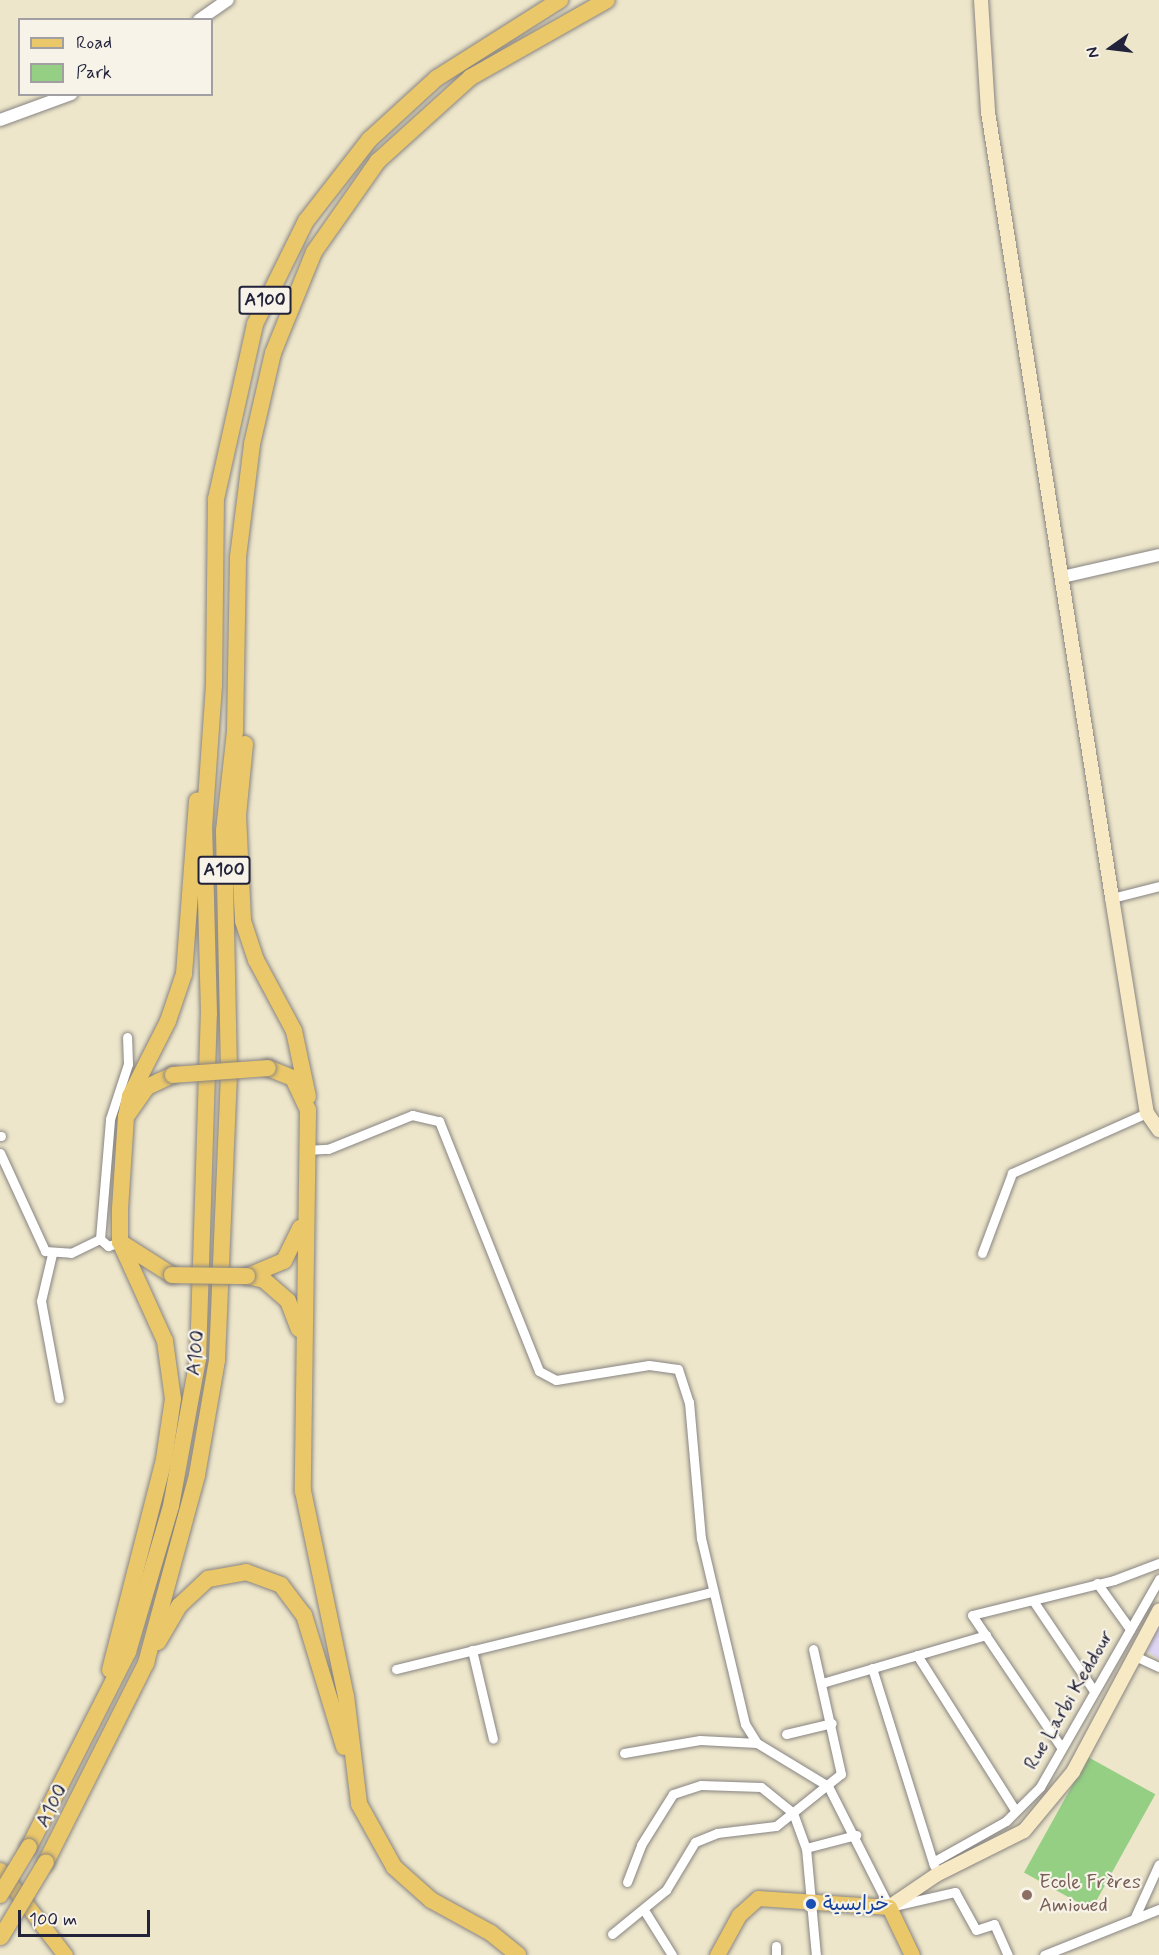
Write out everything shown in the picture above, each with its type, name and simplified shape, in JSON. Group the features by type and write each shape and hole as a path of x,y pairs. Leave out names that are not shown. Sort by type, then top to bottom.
{"highway":[{"name":"A100","path":"0,1895 74,1765 128,1652 155,1566 198,1359 209,1014 204,828 213,723 216,499 241,373 277,271 332,182 386,124 455,65 560,0"},
{"name":"A100","path":"1,1938 46,1862 146,1663 197,1475 217,1360 229,1071 225,831 239,656 238,557 252,444 273,353 314,252 349,197 425,114 471,77 608,0"},
{"path":"239,656 244,711 238,815 243,921 256,960 303,1058 308,1110 304,1200 303,1491 346,1696 359,1804"},
{"path":"74,1765 127,1609 173,1399 165,1341 120,1242 126,1117 130,1096 168,1021 184,974 192,919 192,824 213,723"},
{"path":"126,1117 147,1087 173,1075 268,1068 292,1078 308,1110"},
{"path":"247,1276 268,1270 291,1251 304,1200"},
{"path":"120,1242 172,1275 247,1276 264,1280 288,1301 298,1319 303,1377"},
{"path":"146,1663 179,1606 208,1580 246,1572 281,1585 296,1601 314,1643 359,1804 394,1867 431,1900 491,1933 518,1955"}],"main road":[{"path":"981,1 988,112 1147,1113 1159,1130"},
{"path":"717,1955 739,1915 758,1898 889,1907 934,1868 1024,1831 1072,1772 1159,1611"},
{"path":"0,1870 65,1955"},
{"path":"889,1907 912,1955"}],"street":[{"path":"202,18 228,0"},
{"path":"0,120 66,96"},
{"path":"1062,577 1159,555"},
{"path":"1112,898 1159,886"},
{"path":"100,1239 110,1119 128,1064 128,1037"},
{"path":"982,1253 1012,1173 1147,1113"},
{"path":"306,1150 328,1149 412,1115 439,1121 539,1371 556,1380 649,1365 678,1369 688,1392 694,1486 713,1592 740,1706 757,1743"},
{"path":"0,1153 39,1241 52,1254"},
{"path":"0,1180 12,1180"},
{"path":"100,1239 108,1246 120,1242"},
{"path":"52,1254 100,1239"},
{"path":"52,1254 41,1301 59,1398"},
{"path":"1061,1747 972,1615 1034,1602 1159,1563"},
{"name":"Rue Larbi Keddour","path":"934,1868 1015,1810 1040,1787 1159,1579"},
{"path":"1097,1583 1130,1629"},
{"path":"396,1669 713,1592"},
{"path":"1034,1602 1094,1691"},
{"path":"822,1683 986,1635"},
{"path":"612,1934 666,1890 695,1842 717,1833 763,1830 793,1813 828,1786 842,1767 813,1649"},
{"path":"472,1650 493,1739"},
{"path":"917,1655 1015,1810"},
{"path":"1135,1656 1159,1667"},
{"path":"872,1668 934,1868"},
{"path":"786,1734 832,1723"},
{"path":"624,1753 700,1740 757,1743 828,1786 856,1835 889,1907 955,1892 976,1930 994,1924 1008,1955"},
{"path":"627,1882 642,1845 673,1794 701,1785 760,1787 793,1813 806,1848 813,1902 816,1955"},
{"path":"806,1848 856,1835"},
{"path":"1134,1918 1159,1864"},
{"path":"1044,1955 1159,1909"},
{"path":"644,1910 672,1955"}],"shaded area":[{"path":"1159,1624 1159,1659 1147,1651"}],"green space":[{"path":"1088,1757 1155,1794 1091,1910 1024,1872"}],"place":[{"name":"Ecole Frères Amioued","path":"1027,1895"},
{"name":"خرايسية","path":"811,1904"}]}
